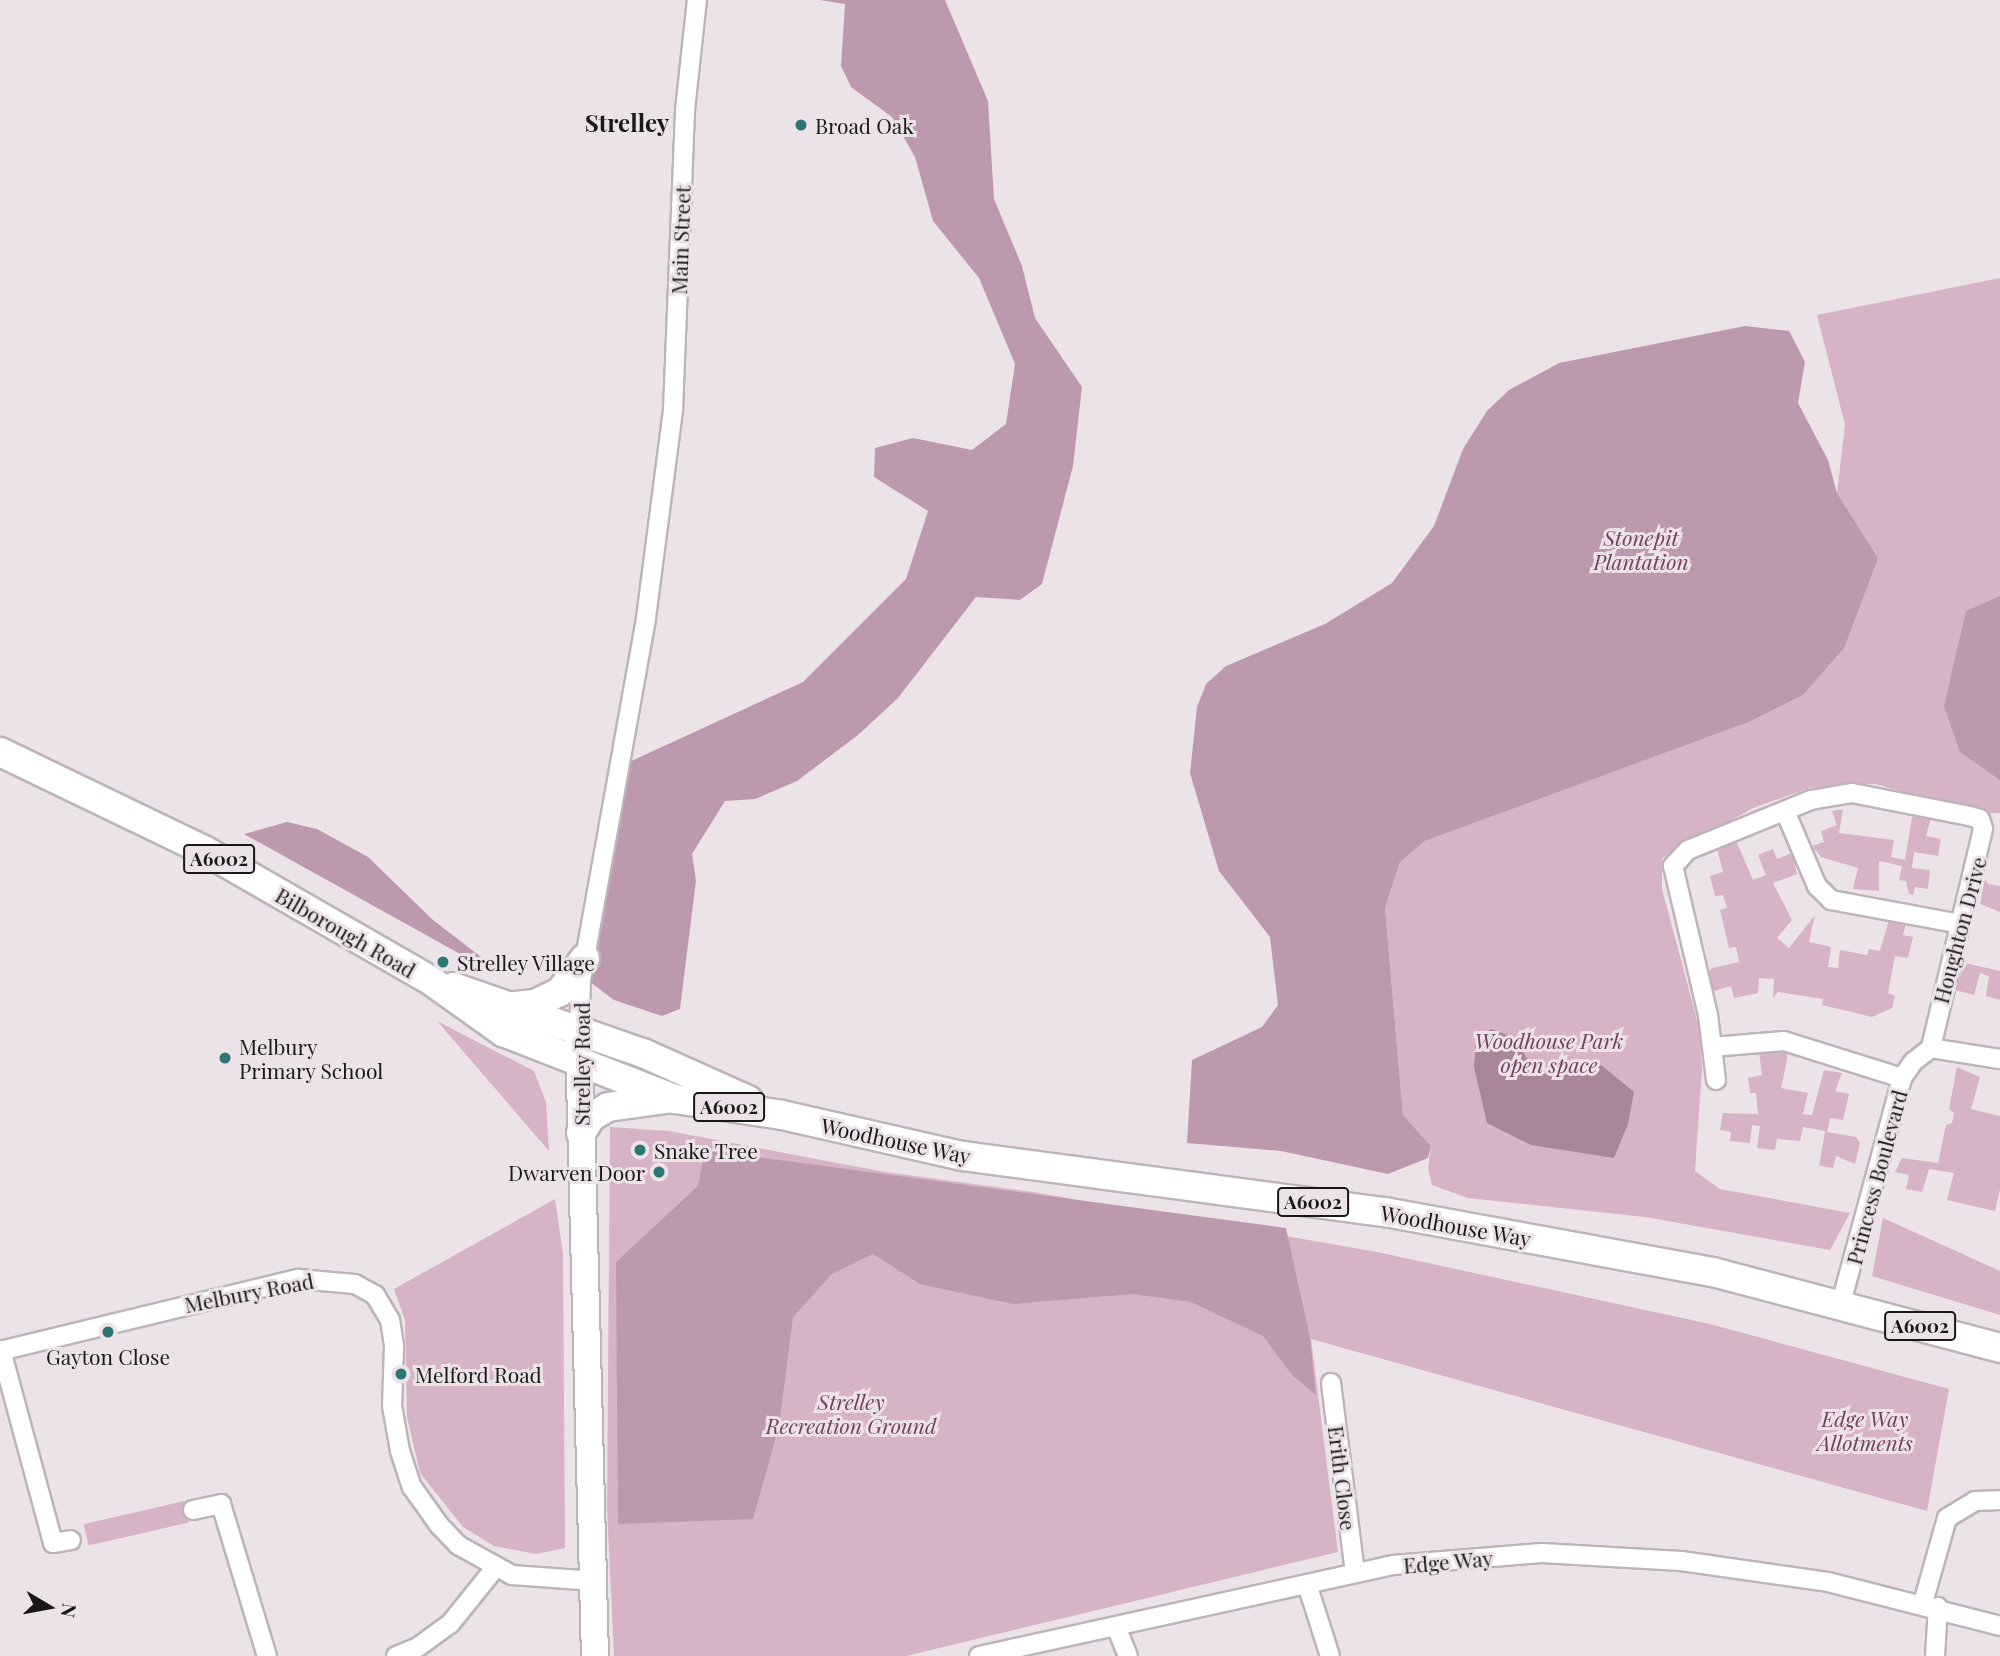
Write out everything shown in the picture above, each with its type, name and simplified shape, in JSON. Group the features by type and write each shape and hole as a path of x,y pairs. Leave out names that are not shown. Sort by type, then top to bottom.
{"main road":[{"name":"Bilborough Road","path":"0,752 204,850 430,979 503,1032 578,1064"},
{"path":"515,1006 535,1004 560,992 585,958"},
{"name":"Bilborough Road","path":"430,979 515,1006 579,1033"},
{"name":"Strelley Road","path":"579,1033 595,1656"},
{"name":"Woodhouse Way","path":"579,1033 643,1053 782,1115"},
{"name":"Woodhouse Way","path":"578,1064 675,1099 782,1115 963,1156 1385,1212 1713,1272 1841,1303 2000,1348"},
{"name":"A6002","path":"581,1133 592,1117 608,1107 675,1099"}],"street":[{"name":"Main Street","path":"664,479 673,410 685,110 697,0"},
{"name":"Strelley Road","path":"579,1033 585,958 643,632 664,479"},
{"name":"Houghton Drive","path":"1716,1080 1713,1046 1673,866 1688,850 1811,800 1852,793 1980,819 1981,846 1931,1048"},
{"path":"1785,811 1817,886 1831,900 1960,924"},
{"path":"1713,1046 1784,1041 1902,1078"},
{"path":"1931,1048 2000,1059"},
{"name":"Princess Boulevard","path":"1841,1303 1902,1078 1913,1062 1931,1048"},
{"name":"Melbury Road","path":"1,1350 298,1279 355,1284 375,1295 390,1320 394,1424 412,1488 458,1545 495,1568 512,1575 595,1581"},
{"path":"1,1350 53,1543 71,1540"},
{"name":"Erith Close","path":"1331,1383 1355,1573"},
{"path":"1935,1656 1930,1605 1947,1518 1975,1501 2000,1500"},
{"path":"193,1510 221,1504 267,1656"},
{"name":"Edge Way","path":"979,1656 1117,1629 1355,1573 1542,1553 1681,1561 1828,1583 1930,1605 2000,1626"},
{"path":"396,1656 418,1647 450,1624 495,1568"},
{"path":"1307,1584 1330,1656"},
{"path":"1117,1629 1128,1656"}],"green space":[{"path":"820,0 945,0 988,101 994,199 1022,266 1035,318 1082,387 1073,466 1042,584 1020,600 976,597 898,698 858,735 797,781 755,799 725,801 692,854 696,881 680,1009 662,1016 614,1000 590,982 627,763 803,682 906,579 928,511 874,477 875,448 913,438 972,450 1006,424 1015,364 979,278 933,221 915,157 892,117 851,87 841,66 845,4"},
{"name":"Woodhouse Park open space","path":"2000,278 2000,813 1982,813 1875,784 1810,788 1753,808 1662,858 1662,889 1699,1027 1702,1069 1695,1171 1720,1189 1850,1213 1830,1250 1645,1217 1468,1198 1432,1185 1428,1169 1431,1146 1403,1115 1385,908 1400,862 1425,841 1749,722 1803,695 1878,558 1837,493 1845,425 1817,315"},
{"name":"Stonepit Plantation","path":"1745,326 1789,331 1805,362 1798,403 1828,460 1837,493 1878,558 1844,648 1803,695 1749,722 1425,841 1400,862 1385,908 1403,1115 1431,1146 1428,1158 1388,1174 1281,1151 1187,1143 1192,1060 1262,1027 1278,1005 1270,937 1219,871 1190,773 1197,707 1206,684 1226,666 1325,624 1392,583 1434,526 1463,449 1487,411 1509,390 1559,363"},
{"path":"2000,596 2000,780 1960,752 1944,706 1966,611"},
{"path":"1843,810 1839,833 1894,840 1891,857 1905,860 1912,817 1932,815 1926,836 1941,839 1938,856 1914,852 1912,868 1930,870 1928,889 1915,887 1913,895 1909,894 1906,881 1899,880 1902,866 1879,861 1879,891 1853,889 1858,868 1821,857 1812,846 1824,842 1821,831 1837,825 1832,811"},
{"path":"287,822 317,829 368,857 433,920 485,960 480,965 244,834"},
{"path":"1730,841 1737,843 1753,880 1766,875 1758,855 1773,849 1777,859 1792,853 1797,874 1773,883 1792,920 1777,938 1789,948 1815,915 1809,942 1831,947 1828,967 1838,968 1840,950 1867,955 1869,949 1880,951 1889,920 1907,920 1903,935 1913,937 1908,958 1895,956 1888,993 1895,996 1892,1008 1872,1017 1822,1005 1823,999 1778,992 1773,998 1774,979 1759,978 1758,993 1734,998 1731,986 1712,992 1708,973 1712,968 1739,962 1736,947 1729,948 1720,910 1727,908 1723,895 1715,896 1710,876 1723,872 1716,845"},
{"path":"1985,878 1988,884 2000,886 2000,912 1980,904"},
{"path":"1965,963 2000,971 2000,1000 1986,996 1989,976 1980,973 1974,995 1955,990"},
{"path":"437,1021 534,1071 546,1102 549,1151"},
{"path":"1781,1051 1787,1054 1787,1060 1781,1088 1808,1093 1803,1114 1812,1115 1824,1070 1842,1073 1835,1091 1849,1094 1843,1120 1830,1118 1827,1132 1856,1137 1860,1143 1855,1164 1836,1156 1833,1168 1819,1166 1825,1131 1803,1127 1800,1141 1777,1139 1775,1150 1757,1148 1760,1126 1752,1125 1750,1143 1730,1141 1731,1132 1720,1130 1723,1113 1758,1114 1756,1093 1750,1093 1748,1078 1762,1075 1759,1052"},
{"path":"1957,1067 1980,1077 1971,1109 2000,1116 2000,1189 1995,1211 1947,1200 1954,1173 1929,1169 1922,1192 1906,1189 1909,1175 1895,1172 1902,1158 1938,1163 1946,1125 1952,1123 1954,1113 1949,1109"},
{"name":"Strelley Recreation Ground","path":"610,1127 669,1131 885,1172 1033,1192 1377,1252 1710,1324 1949,1389 1927,1511 1311,1339 1338,1552 906,1656 614,1656 607,1509"},
{"path":"705,1150 1286,1228 1310,1338 1316,1395 1292,1375 1263,1336 1191,1302 1133,1294 1013,1304 920,1284 873,1254 832,1274 793,1317 779,1426 753,1519 618,1524 616,1262 698,1186"},
{"path":"555,1199 563,1253 565,1548 536,1554 494,1546 463,1527 420,1473 407,1417 405,1320 394,1289"},
{"path":"1883,1218 2000,1271 2000,1315 1872,1276"},
{"path":"184,1501 189,1522 89,1546 84,1524"}],"shaded area":[{"path":"1491,1029 1513,1037 1537,1073 1554,1075 1601,1065 1634,1092 1628,1124 1614,1158 1531,1145 1487,1123 1474,1067 1476,1041"}],"place":[{"name":"Broad Oak","path":"801,125"},
{"name":"Strelley Village","path":"443,962"},
{"name":"Melbury Primary School","path":"225,1058"},
{"name":"Snake Tree","path":"640,1150"},
{"name":"Dwarven Door","path":"659,1172"},
{"name":"Gayton Close","path":"108,1332"},
{"name":"Melford Road","path":"401,1374"}],"district":[{"name":"Strelley","path":"627,123"}],"park label":[{"name":"Edge Way Allotments","path":"1865,1430"}]}
